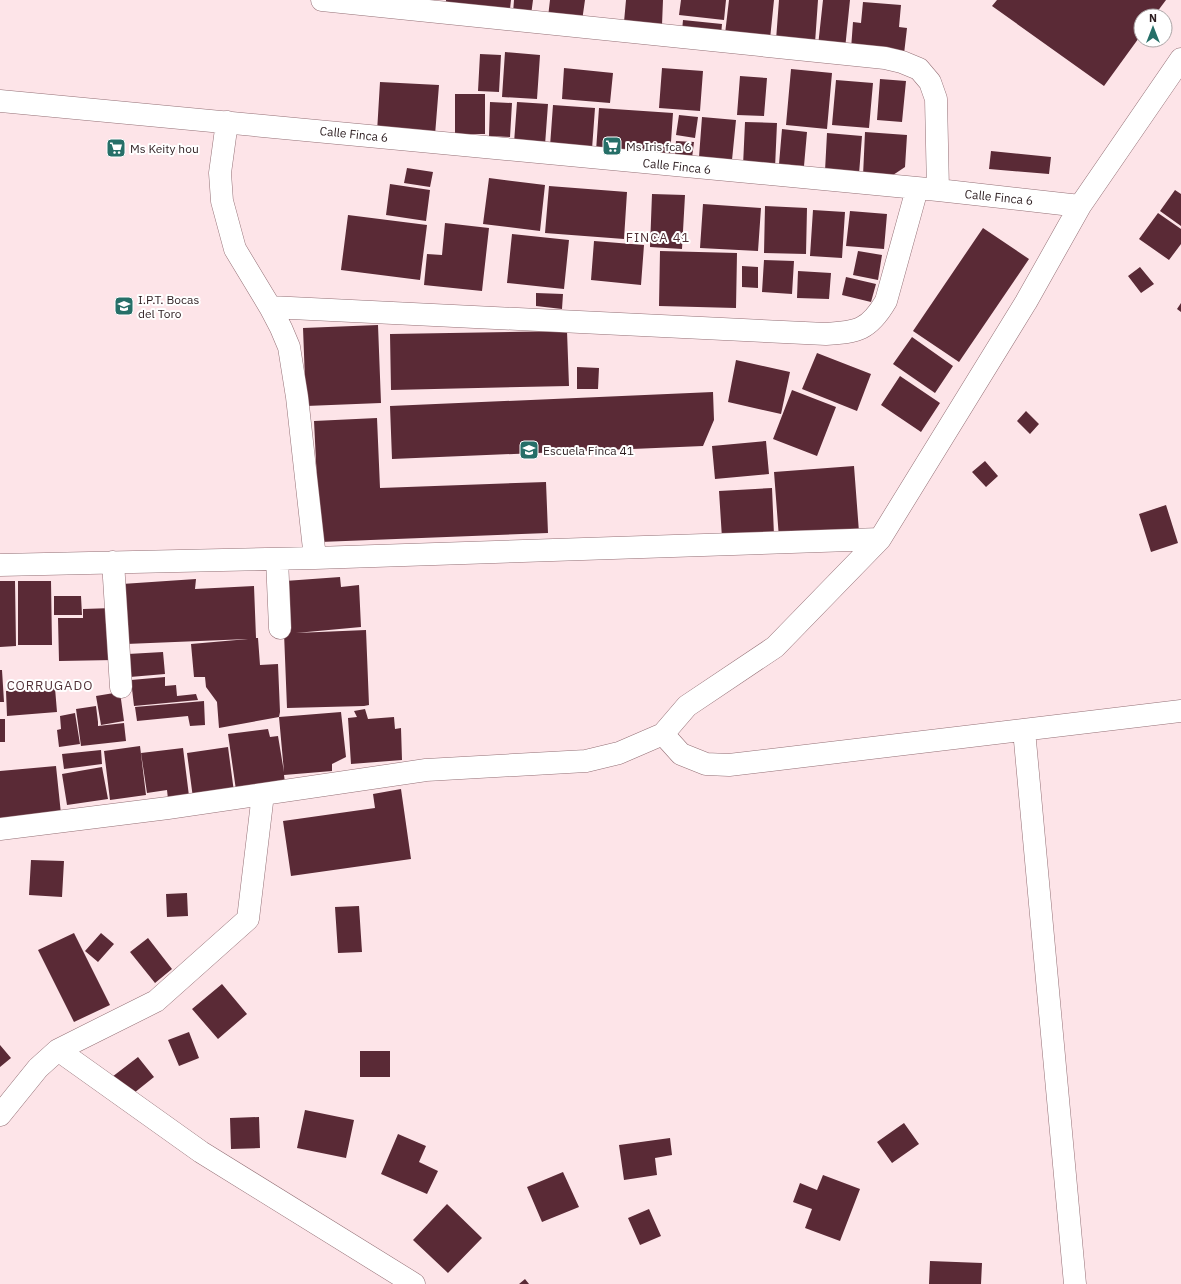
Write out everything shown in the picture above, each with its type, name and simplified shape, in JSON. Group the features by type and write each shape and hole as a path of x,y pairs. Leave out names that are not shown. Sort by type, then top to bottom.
{"street":[{"path":"270,307 826,334 845,333 863,328 877,315 886,301 928,190 936,99 930,82 919,69 902,62 869,56 322,0"},
{"path":"0,829 168,808 426,770 586,761 619,753 663,734 687,706 775,647 880,540 1026,302 1080,206 1181,59"},
{"name":"Calle Finca 6","path":"0,101 928,190 1080,206"},
{"path":"227,122 220,173 222,201 234,249 270,307 289,347 297,397 315,558"},
{"path":"0,565 315,558 880,540"},
{"path":"278,558 280,628"},
{"path":"113,562 121,687"},
{"path":"663,734 681,754 706,764 729,765 1181,711"},
{"path":"1024,730 1075,1284"},
{"path":"0,1116 38,1068 58,1050 156,1001 248,919 263,794"},
{"path":"58,1050 201,1152 414,1284"}],"building":[{"path":"446,0 511,0 510,9 446,5"},
{"path":"514,0 533,0 531,15 513,13"},
{"path":"550,0 585,0 582,21 548,17"},
{"path":"626,0 663,0 662,25 624,22"},
{"path":"681,0 726,0 724,20 679,15"},
{"path":"729,0 774,0 770,39 725,34"},
{"path":"779,0 818,0 815,43 776,40"},
{"path":"823,0 850,0 845,49 818,46"},
{"path":"997,0 1166,0 1160,8 1133,8 1133,46 1104,86 992,6"},
{"path":"863,2 901,5 899,27 907,28 904,54 851,49 853,22 861,23"},
{"path":"683,20 722,24 721,35 682,31"},
{"path":"505,52 540,55 537,99 502,97"},
{"path":"480,54 501,55 499,92 478,91"},
{"path":"564,68 613,73 610,103 562,99"},
{"path":"662,68 703,71 700,111 659,108"},
{"path":"791,69 832,73 827,129 786,125"},
{"path":"740,76 767,78 764,116 737,115"},
{"path":"880,79 906,81 902,122 877,120"},
{"path":"836,80 873,83 869,128 832,125"},
{"path":"380,82 439,85 435,135 377,132"},
{"path":"455,94 485,94 485,134 455,134"},
{"path":"490,102 512,103 510,137 489,136"},
{"path":"517,102 548,104 545,145 514,143"},
{"path":"553,105 595,108 592,149 550,146"},
{"path":"599,108 673,113 670,156 596,151"},
{"path":"679,115 698,117 695,138 676,135"},
{"path":"702,117 736,120 732,160 699,157"},
{"path":"745,122 777,123 775,168 743,166"},
{"path":"782,129 807,132 804,166 779,164"},
{"path":"865,132 907,135 905,167 890,177 863,176"},
{"path":"827,133 862,136 859,174 825,171"},
{"path":"676,141 694,142 692,158 675,157"},
{"path":"991,151 1051,157 1049,174 989,169"},
{"path":"407,168 433,172 430,187 404,183"},
{"path":"489,178 545,185 540,231 483,224"},
{"path":"390,184 430,190 426,221 386,215"},
{"path":"549,186 627,192 624,239 545,233"},
{"path":"1175,190 1181,194 1181,226 1160,211"},
{"path":"652,194 685,195 682,249 650,247"},
{"path":"703,204 761,208 758,251 700,248"},
{"path":"765,206 807,208 806,254 764,253"},
{"path":"813,210 845,212 842,258 810,256"},
{"path":"850,211 887,214 884,249 846,246"},
{"path":"1158,213 1181,229 1181,244 1169,260 1139,239"},
{"path":"348,215 427,225 420,280 341,270"},
{"path":"445,223 489,228 482,291 424,285 427,254 442,255"},
{"path":"983,228 1029,259 959,362 913,331"},
{"path":"512,234 569,240 564,289 507,283"},
{"path":"594,241 644,245 641,285 591,280"},
{"path":"660,251 737,253 736,308 659,306"},
{"path":"858,251 882,255 878,280 853,275"},
{"path":"764,260 794,261 792,294 762,292"},
{"path":"742,266 758,267 758,288 742,287"},
{"path":"1140,267 1154,284 1141,293 1128,276"},
{"path":"798,271 831,273 829,299 797,298"},
{"path":"846,277 876,284 871,302 842,295"},
{"path":"536,293 563,294 562,309 536,306"},
{"path":"1181,303 1181,312 1177,309"},
{"path":"378,325 381,403 306,406 303,328"},
{"path":"567,331 569,386 391,390 390,334"},
{"path":"912,337 953,366 935,393 893,364"},
{"path":"817,353 871,374 857,411 802,389"},
{"path":"736,360 790,372 781,414 728,402"},
{"path":"577,367 599,368 598,389 577,389"},
{"path":"900,376 940,403 921,432 881,405"},
{"path":"792,390 836,407 817,456 773,439"},
{"path":"713,392 714,420 703,446 392,459 390,406"},
{"path":"1026,411 1039,424 1030,434 1017,421"},
{"path":"377,418 380,488 546,482 548,533 320,542 314,421"},
{"path":"766,441 769,474 715,479 712,446"},
{"path":"985,461 998,476 986,487 972,472"},
{"path":"854,466 859,532 779,538 774,472"},
{"path":"772,488 774,535 722,538 719,491"},
{"path":"1166,505 1178,543 1151,552 1139,514"},
{"path":"340,577 341,587 359,585 361,627 296,633 366,630 369,705 287,708 284,633 285,581"},
{"path":"196,579 195,589 254,586 256,638 258,638 260,665 278,664 279,717 219,728 217,702 206,687 205,677 194,677 191,644 248,639 126,644 122,584"},
{"path":"0,581 15,581 16,646 0,647"},
{"path":"18,581 51,581 52,645 18,645"},
{"path":"54,596 81,596 82,615 54,615"},
{"path":"113,608 114,660 59,661 58,618 83,618 83,609"},
{"path":"163,652 165,674 130,677 128,654"},
{"path":"0,670 2,670 4,702 0,702"},
{"path":"165,677 165,686 176,685 177,696 196,694 198,700 134,706 131,680"},
{"path":"55,688 57,712 7,716 6,691"},
{"path":"120,692 124,721 101,725 96,696"},
{"path":"204,701 205,725 190,726 188,716 137,721 135,707"},
{"path":"96,706 98,726 124,723 126,741 81,746 76,709"},
{"path":"365,709 368,719 394,717 395,729 401,728 402,760 351,764 348,718 357,717 354,711"},
{"path":"341,712 346,757 332,764 332,771 284,775 285,783 236,790 228,734 268,729 270,737 278,736 284,772 279,717"},
{"path":"75,713 80,744 59,747 57,730 61,729 60,716"},
{"path":"0,719 5,719 5,742 0,742"},
{"path":"140,746 146,795 110,800 104,751"},
{"path":"228,747 234,792 193,798 187,753"},
{"path":"183,748 189,796 168,799 167,790 147,793 141,753"},
{"path":"101,750 102,764 64,769 62,754"},
{"path":"56,766 61,814 0,820 0,771"},
{"path":"102,767 108,799 67,805 62,774"},
{"path":"401,789 411,859 291,876 283,821 375,808 373,794"},
{"path":"31,860 64,861 62,897 29,895"},
{"path":"187,893 188,916 167,917 166,894"},
{"path":"359,906 362,952 338,953 335,907"},
{"path":"74,933 110,1005 74,1022 38,950"},
{"path":"101,933 114,944 98,962 85,951"},
{"path":"148,938 172,969 155,983 130,952"},
{"path":"222,984 247,1014 218,1039 192,1009"},
{"path":"189,1032 199,1058 179,1066 168,1040"},
{"path":"0,1045 11,1058 0,1067"},
{"path":"360,1051 390,1051 390,1077 360,1077"},
{"path":"138,1057 154,1077 134,1093 112,1077"},
{"path":"305,1110 354,1120 346,1158 297,1148"},
{"path":"259,1117 260,1148 231,1149 230,1118"},
{"path":"904,1123 919,1144 892,1163 877,1142"},
{"path":"398,1134 426,1146 419,1162 438,1171 427,1194 381,1174"},
{"path":"670,1138 672,1155 655,1158 657,1175 624,1180 619,1145"},
{"path":"563,1172 579,1207 542,1222 527,1187"},
{"path":"823,1175 860,1189 840,1241 805,1228 812,1209 793,1202 800,1183 817,1190"},
{"path":"447,1204 482,1238 448,1273 413,1240"},
{"path":"649,1209 661,1236 640,1245 628,1218"},
{"path":"930,1261 982,1263 981,1284 929,1284"},
{"path":"525,1279 529,1284 519,1284"}],"place":[{"name":"Ms Iris fca 6","path":"612,146"},
{"name":"Ms Keity hou","path":"116,148"},
{"name":"I.P.T. Bocas del Toro","path":"124,306"},
{"name":"Escuela Finca 41","path":"529,450"}],"district":[{"name":"FINCA 41","path":"658,237"},
{"name":"CORRUGADO","path":"50,685"}]}
